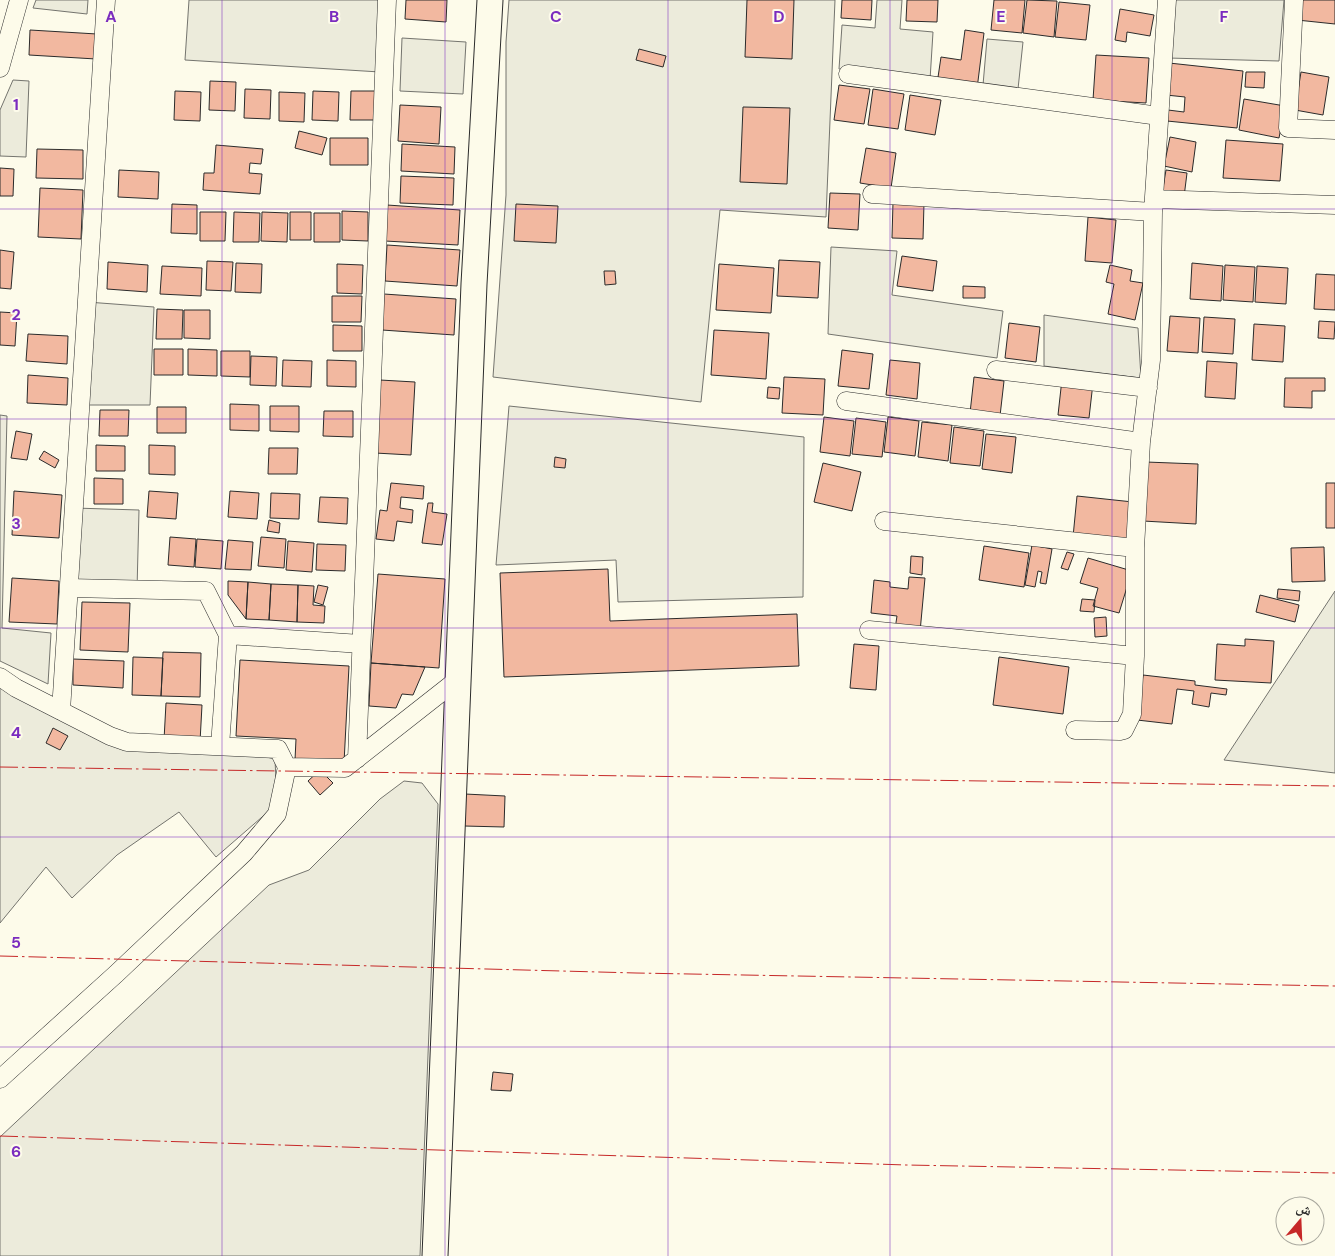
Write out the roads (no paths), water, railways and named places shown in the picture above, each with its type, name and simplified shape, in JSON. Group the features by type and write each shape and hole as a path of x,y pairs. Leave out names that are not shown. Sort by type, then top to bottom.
{"street":[{"path":"0,68 19,0"},
{"path":"61,711 106,0"},
{"path":"357,759 387,0"},
{"path":"436,1256 457,738 457,680 474,284 490,0"},
{"path":"1074,730 1124,730 1132,714 1135,656 1136,548 1142,442 1151,360 1154,206 1167,0"},
{"path":"1294,0 1288,128 1335,130"},
{"path":"848,74 1159,116"},
{"path":"872,194 1154,206 1335,205"},
{"path":"996,370 1148,388"},
{"path":"846,401 1142,442"},
{"path":"884,521 1136,548"},
{"path":"69,588 206,591 228,635 220,746"},
{"path":"869,630 1135,656"},
{"path":"228,635 361,644"},
{"path":"0,677 16,688 110,736 127,742 278,749 287,767 278,814 244,853 116,974 0,1079"},
{"path":"287,767 345,768 457,680"}]}
